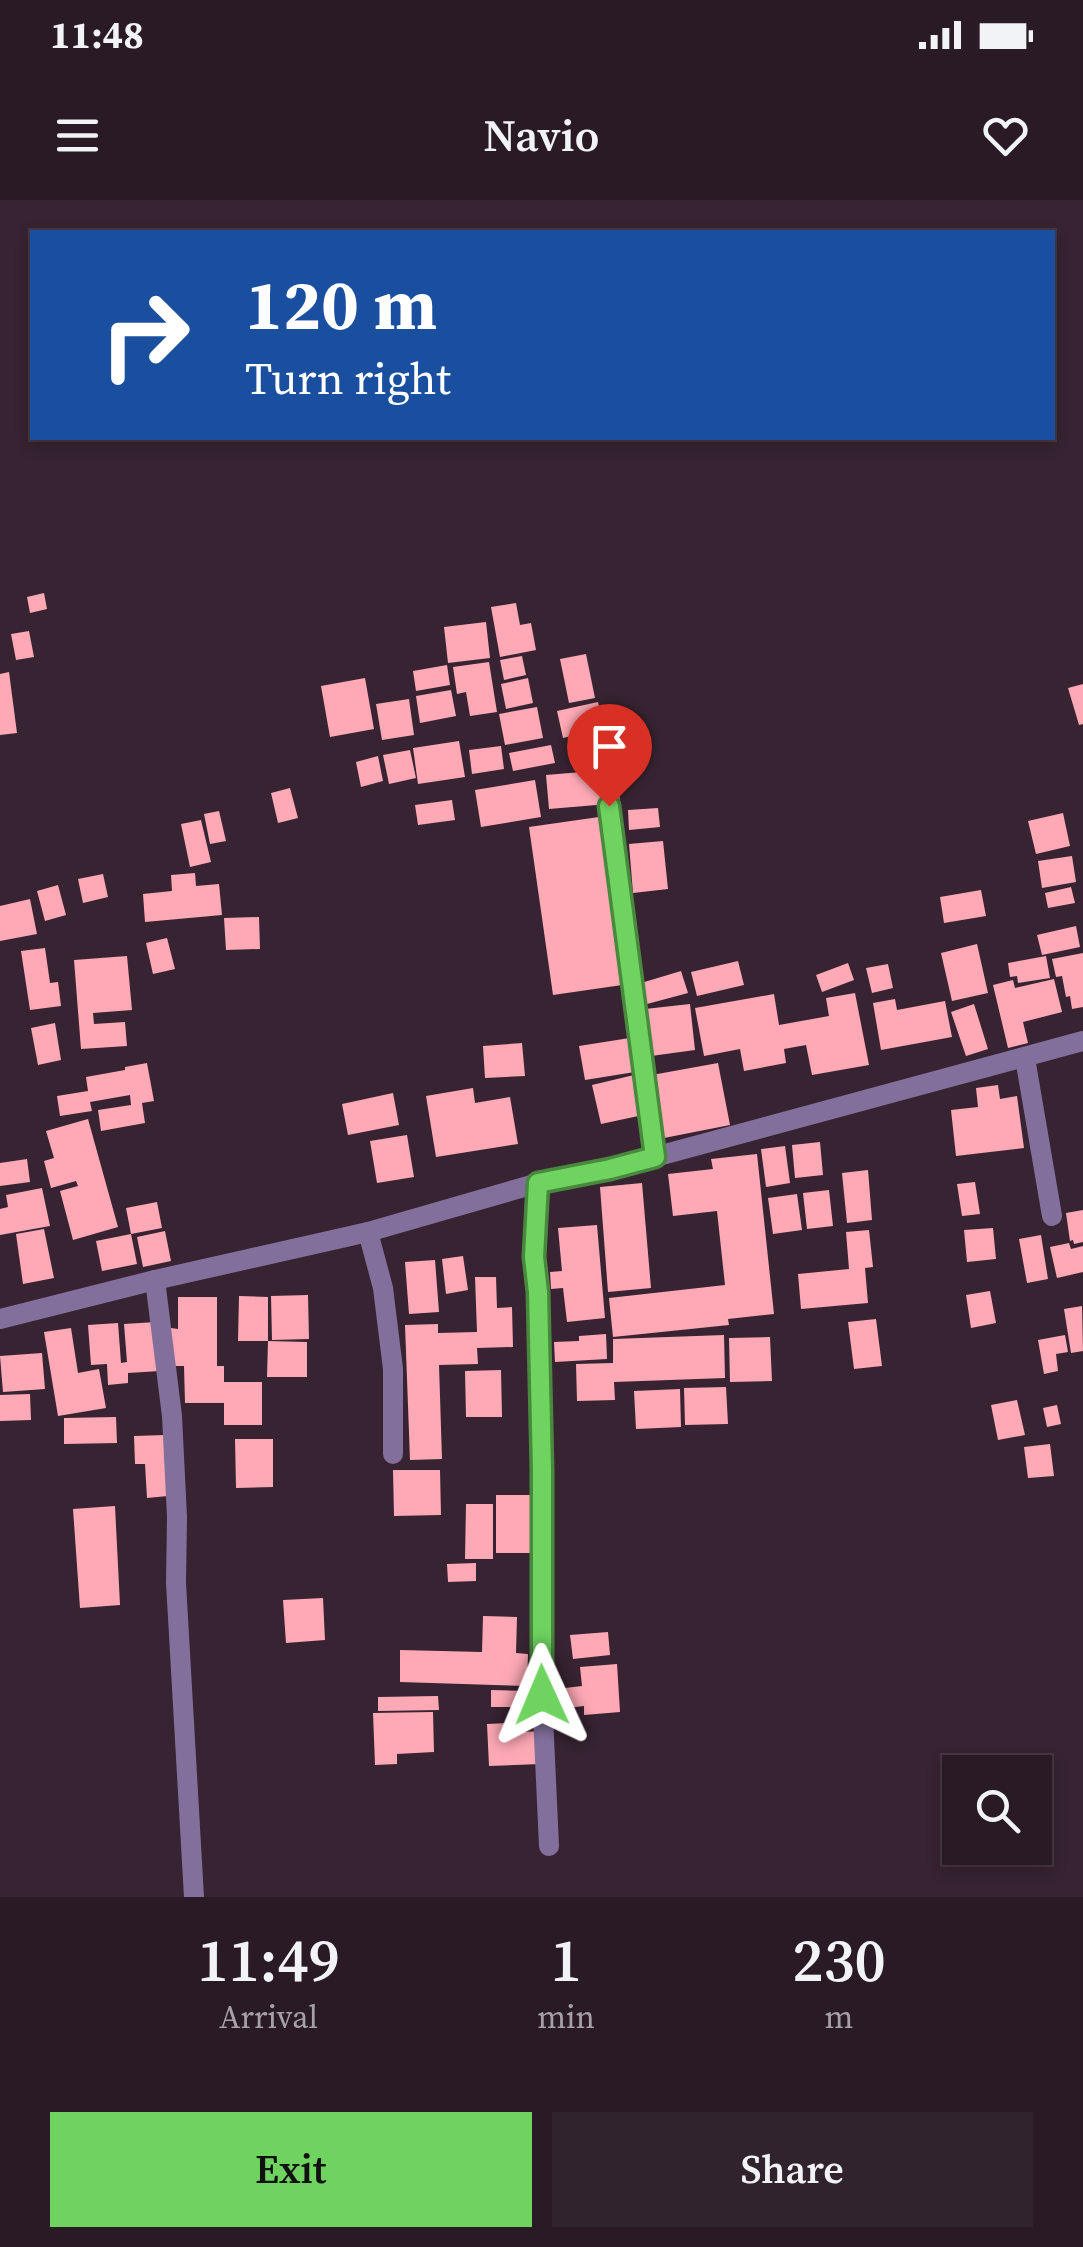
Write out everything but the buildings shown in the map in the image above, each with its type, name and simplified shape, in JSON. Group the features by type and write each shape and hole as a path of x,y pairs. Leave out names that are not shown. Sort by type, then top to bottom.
{"street":[{"path":"609,806 655,1157"},
{"path":"0,1319 368,1232 538,1183 610,1169 1083,1040"},
{"path":"1025,1058 1052,1216"},
{"path":"538,1183 534,1257 542,1470 541,1672 549,1846"},
{"path":"368,1232 383,1288 393,1369 394,1454"},
{"path":"155,1280 172,1416 176,1583 194,1897"}],"route":[{"path":"542,1695 542,1470 534,1257 538,1183 655,1157 609,806"}]}
